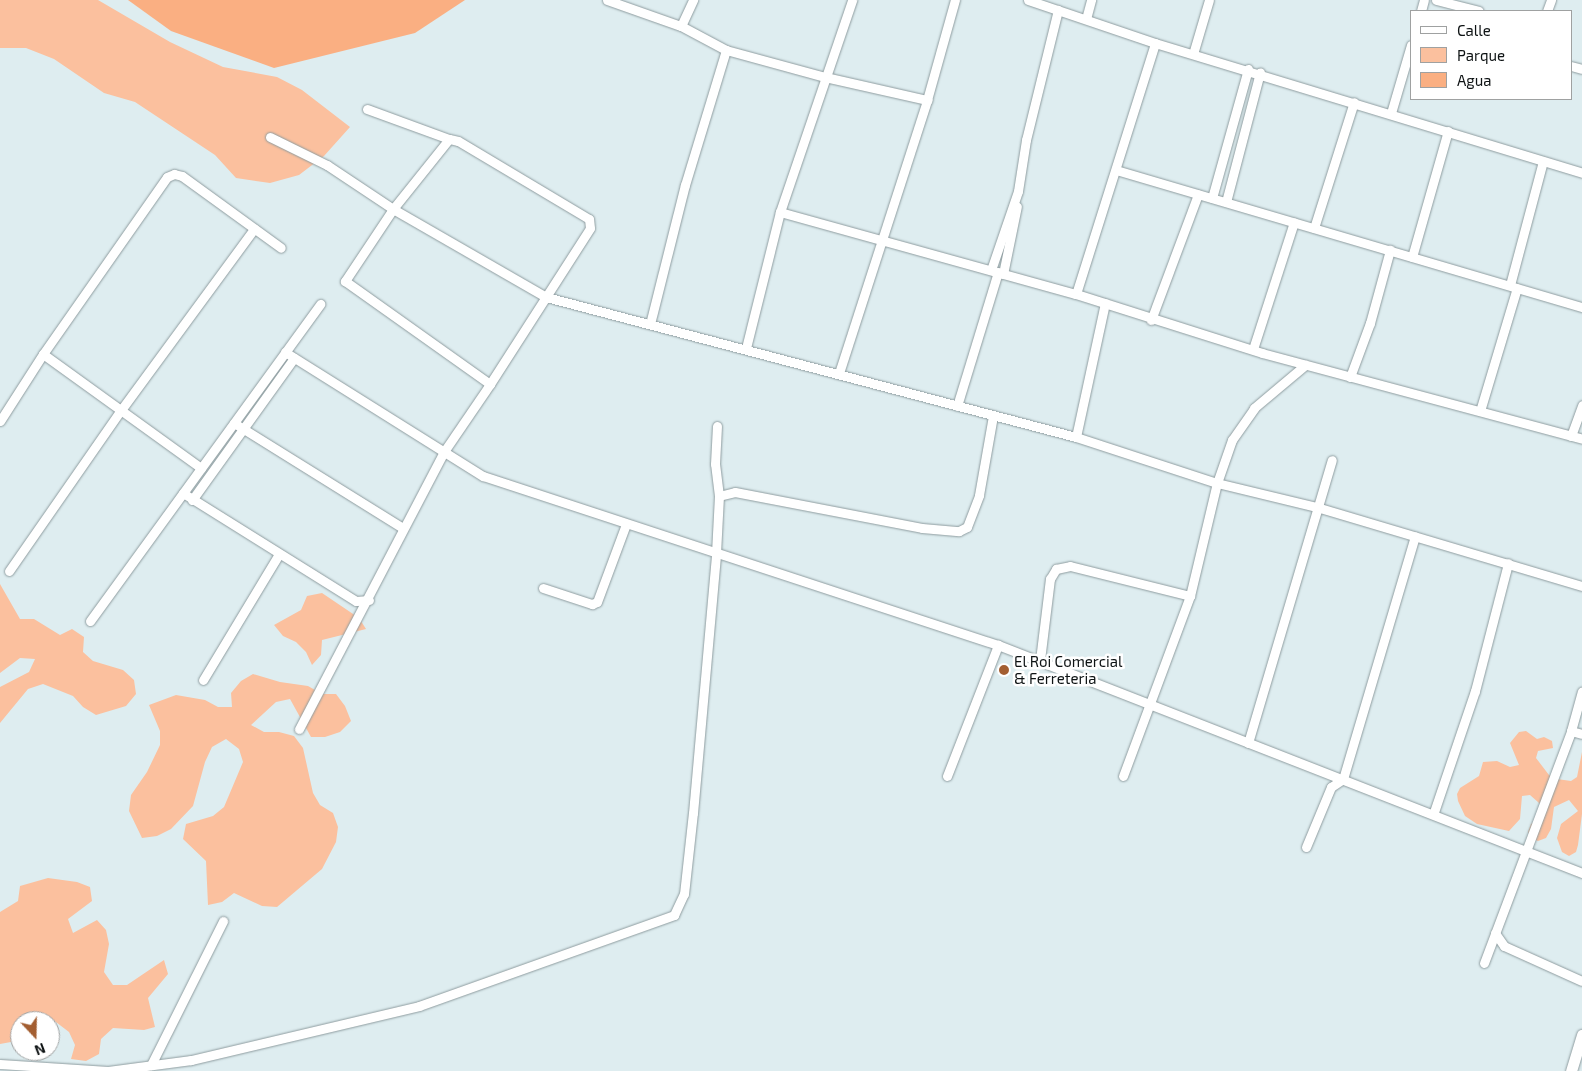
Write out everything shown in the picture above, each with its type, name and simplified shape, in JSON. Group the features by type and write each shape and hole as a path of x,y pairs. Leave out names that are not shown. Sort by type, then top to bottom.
{"main road":[{"path":"1571,1071 1582,1036"}],"street":[{"path":"607,0 681,26 726,50 825,77 928,100"},
{"path":"681,26 693,0"},
{"path":"746,348 780,212 852,0"},
{"path":"839,373 880,242 928,100 955,0"},
{"path":"1028,0 1155,43 1260,72 1582,173"},
{"path":"1086,19 1091,0"},
{"path":"1193,54 1208,0"},
{"path":"1436,0 1454,2 1476,10"},
{"path":"958,406 997,272 1018,190 1026,140 1058,10"},
{"path":"1076,294 1155,43"},
{"path":"1391,113 1410,48"},
{"path":"650,324 685,185 726,50"},
{"path":"1212,198 1248,69"},
{"path":"1226,202 1260,72"},
{"path":"1314,228 1354,102"},
{"path":"299,729 369,600 442,453 490,384 590,228 588,219 458,140 449,139 367,109"},
{"path":"1412,257 1448,131"},
{"path":"270,137 327,165 393,208 546,297 746,348 1076,437 1217,483 1320,508 1582,586"},
{"path":"449,139 393,208 345,281 490,384"},
{"path":"1480,411 1544,161"},
{"path":"1116,170 1582,307"},
{"path":"0,421 43,354 167,177 174,174 182,176 281,248"},
{"path":"997,272 1018,190"},
{"path":"1150,320 1198,194"},
{"path":"780,212 880,242 1076,294 1150,320 1350,377 1582,440"},
{"path":"1253,349 1294,222"},
{"path":"9,570 121,410 254,229"},
{"path":"1350,377 1370,323 1390,250"},
{"path":"1076,437 1105,303"},
{"path":"90,622 320,304"},
{"path":"285,352 442,453 483,476 998,644 1248,743 1434,812 1582,872"},
{"path":"43,354 201,468"},
{"path":"192,500 294,358"},
{"path":"1123,776 1190,596 1217,483 1232,440 1260,402 1305,364"},
{"path":"1571,436 1582,405"},
{"path":"719,496 735,492 922,528 959,531 967,527 978,494 993,416"},
{"path":"234,423 404,528"},
{"path":"0,1064 108,1071 191,1060 419,1006 674,915 684,894 716,553 719,496 715,464 717,426"},
{"path":"1248,743 1320,508 1332,460"},
{"path":"183,493 356,600 369,600"},
{"path":"543,588 592,604 597,602 626,524"},
{"path":"1306,847 1331,787 1343,778 1415,536"},
{"path":"202,680 279,554"},
{"path":"1434,812 1476,691 1508,564"},
{"path":"1040,660 1050,579 1056,568 1070,566 1190,596"},
{"path":"948,776 998,644"},
{"path":"1484,963 1571,731 1582,692"},
{"path":"1571,731 1582,734"},
{"path":"150,1066 223,921"},
{"path":"1495,934 1504,946 1582,981"}],"green space":[{"path":"0,0 98,0 170,42 223,67 277,77 302,90 350,127 324,156 299,175 270,183 236,178 215,155 135,102 104,93 54,59 26,48 0,48"},
{"path":"0,584 20,619 34,619 60,635 72,629 84,637 83,652 93,661 123,670 134,680 136,694 126,706 96,715 83,707 73,696 43,684 28,689 0,723 0,687 29,672 35,659 20,658 0,673"},
{"path":"322,593 359,618 366,629 322,640 321,655 312,665 306,652 296,642 283,636 274,625 301,610 307,596"},
{"path":"253,674 280,682 308,686 322,694 336,694 345,706 351,721 340,732 325,737 311,737 290,699 276,702 251,725 264,732 279,732 294,736 303,748 313,793 320,805 333,813 338,827 336,842 322,869 277,907 262,906 234,893 222,902 208,905 206,861 183,839 186,824 213,816 224,807 243,762 239,749 226,739 212,747 205,762 193,806 171,829 157,836 142,838 129,811 131,795 147,772 160,745 160,731 149,705 176,695 205,700 218,707 232,707 231,693 241,681"},
{"path":"1526,731 1537,739 1544,737 1552,741 1553,748 1538,751 1536,758 1549,775 1557,779 1571,781 1577,777 1582,752 1582,814 1576,852 1569,856 1562,852 1557,838 1561,824 1578,811 1569,800 1554,807 1551,829 1546,838 1538,841 1531,838 1528,832 1531,824 1544,816 1547,810 1530,795 1522,796 1520,819 1509,831 1477,824 1465,816 1458,801 1457,794 1460,788 1479,776 1483,762 1497,761 1510,767 1519,765 1510,743 1519,732"},
{"path":"48,878 77,882 90,887 92,901 68,919 73,933 97,920 106,930 109,944 104,972 113,985 127,985 164,960 168,974 148,998 155,1027 144,1030 113,1028 101,1039 99,1054 86,1061 71,1059 75,1045 69,1032 60,1025 60,1011 10,1011 10,1042 0,1044 0,912 18,901 20,886"}],"water":[{"path":"128,0 465,0 415,33 274,68 171,31"}],"place":[{"name":"El Roi Comercial & Ferreteria","path":"1004,670"}]}
